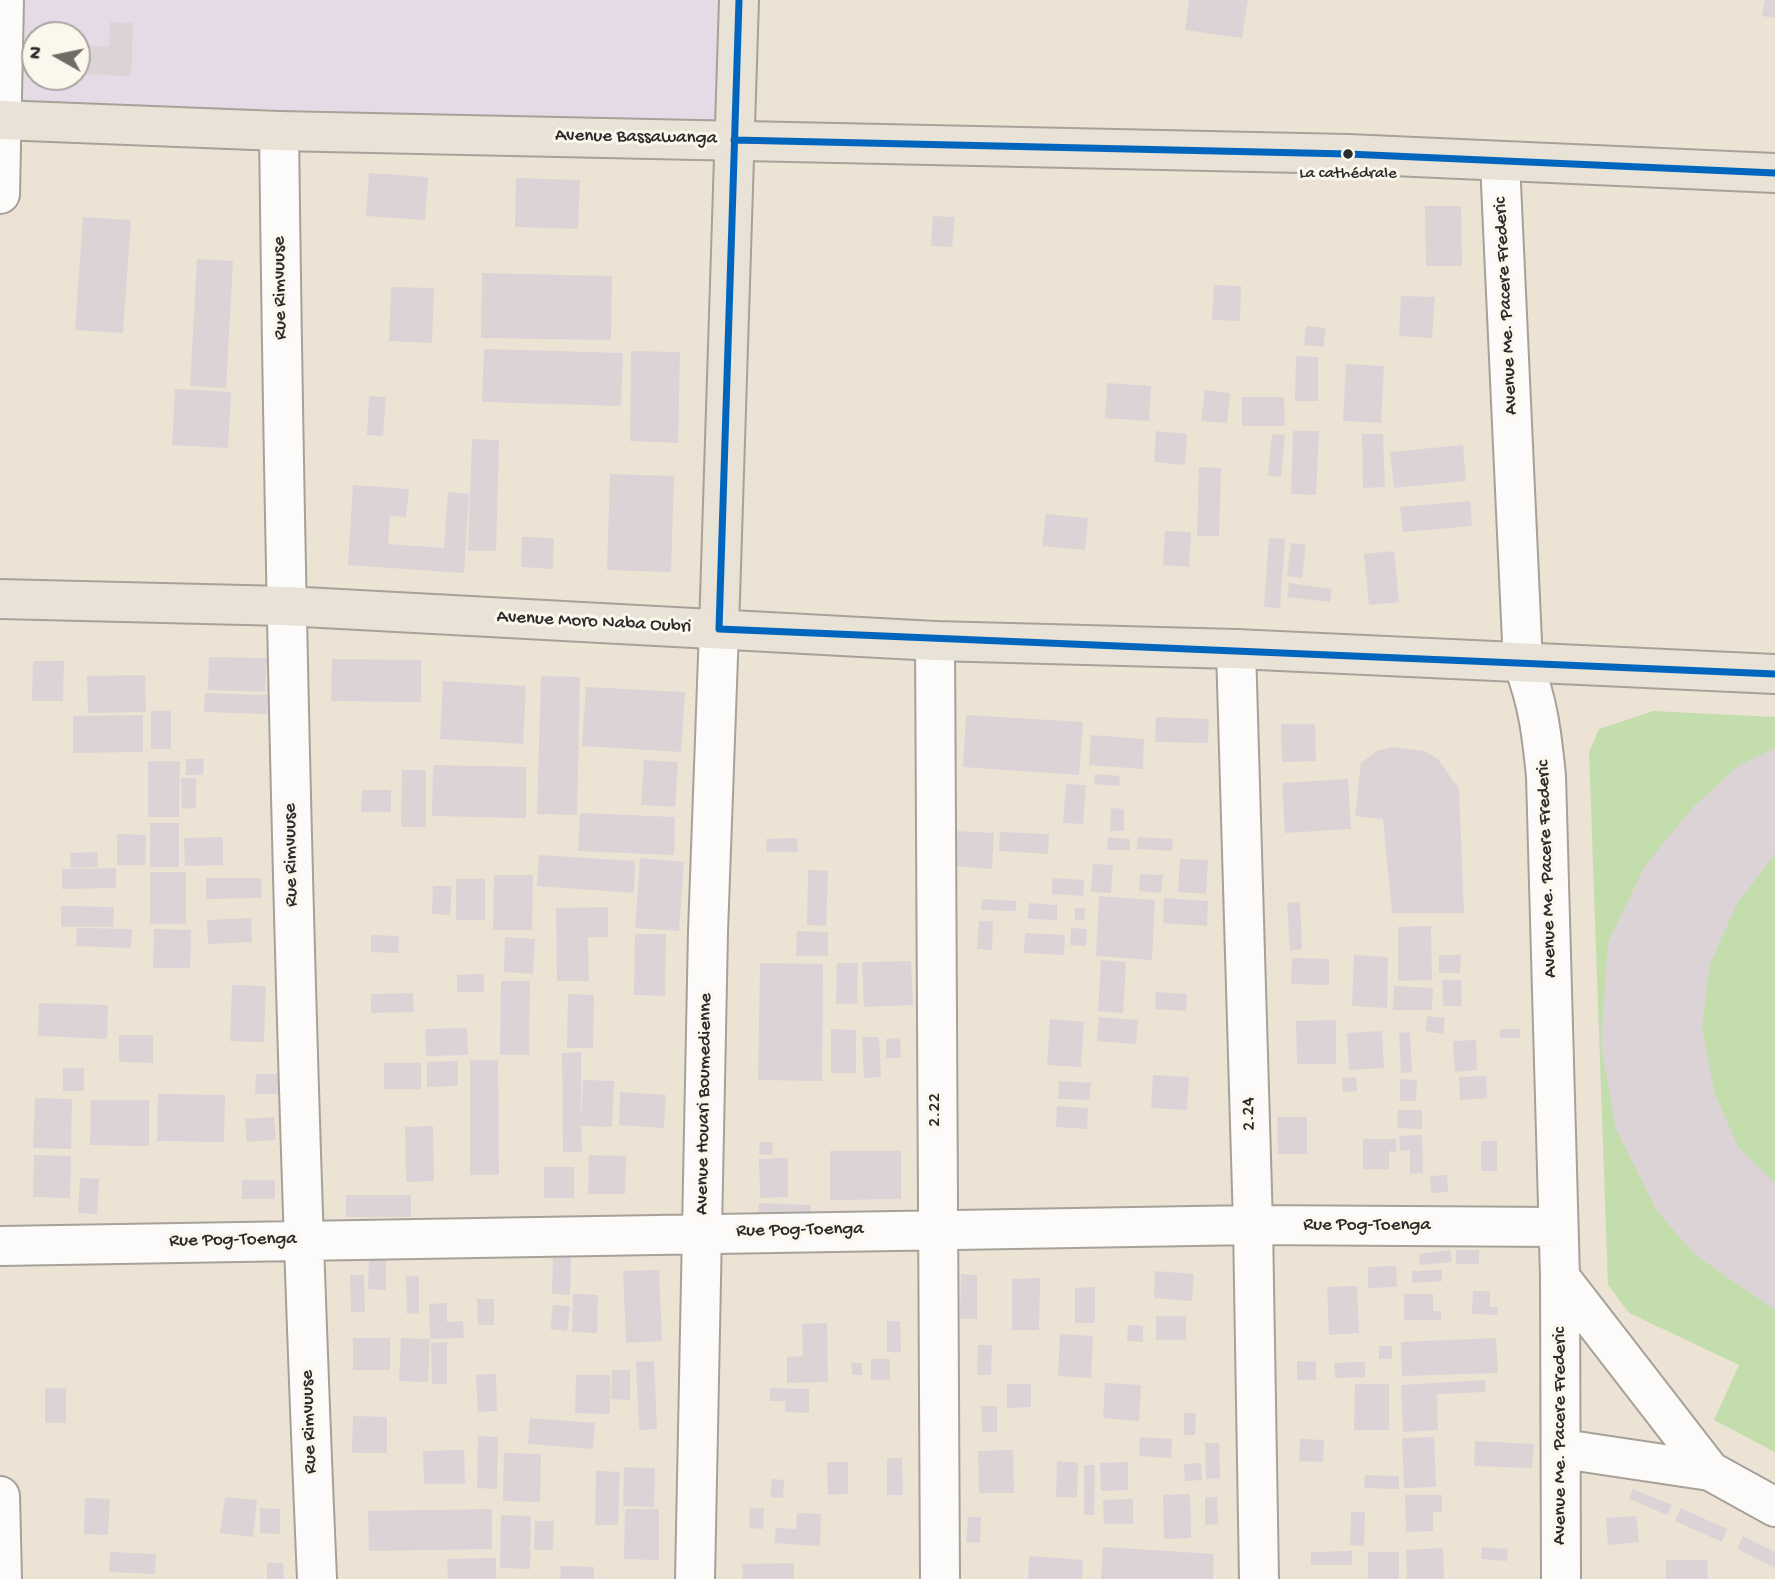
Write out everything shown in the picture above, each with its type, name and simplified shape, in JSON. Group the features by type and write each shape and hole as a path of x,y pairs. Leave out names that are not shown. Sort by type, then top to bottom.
{"main road":[{"path":"719,629 739,0"},
{"name":"Avenue Bassawanga","path":"2,120 279,131 1348,154 1775,173"},
{"name":"Avenue Moro Naba Oubri","path":"0,599 285,606 935,641 1236,649 1775,674"}],"street":[{"path":"0,194 4,0"},
{"name":"Rue Rimvuuse","path":"279,131 285,606 302,1239 317,1579"},
{"name":"Avenue Me. Pacere Frederic","path":"1500,162 1523,664 1537,702 1546,776 1560,1278 1563,1449 1561,1579"},
{"name":"Avenue Houari Boumedienne","path":"695,1579 708,932 719,629"},
{"name":"2.22","path":"935,641 936,1229 940,1579"},
{"name":"2.24","path":"1236,649 1253,1225 1259,1579"},
{"name":"Rue Pog-Toenga","path":"0,1246 703,1232 1253,1225 1558,1227"},
{"path":"1560,1278 1710,1471"},
{"path":"1563,1449 1710,1471 1775,1507"},
{"path":"0,1496 2,1579"}],"shaded area":[{"path":"0,0 738,0 734,140 0,120"}],"green space":[{"path":"1653,711 1775,717 1775,1452 1714,1420 1739,1365 1629,1313 1608,1285 1589,752 1599,729"}],"building":[{"path":"1189,0 1248,0 1242,38 1185,30"},
{"path":"1765,0 1775,0 1775,18 1762,16"},
{"path":"110,22 133,23 131,76 91,75 91,46 109,47"},
{"path":"369,173 428,177 425,220 366,216"},
{"path":"516,178 580,180 578,229 515,227"},
{"path":"1425,206 1461,206 1462,266 1426,266"},
{"path":"933,216 955,217 952,247 931,246"},
{"path":"83,217 131,220 123,333 75,330"},
{"path":"197,259 233,261 226,388 190,386"},
{"path":"482,273 612,276 611,340 481,338"},
{"path":"1214,285 1241,286 1240,321 1212,320"},
{"path":"391,287 434,288 432,343 389,341"},
{"path":"1401,296 1435,297 1432,338 1399,336"},
{"path":"1306,326 1326,328 1323,347 1304,345"},
{"path":"484,349 623,353 621,406 482,402"},
{"path":"631,351 680,352 678,443 630,441"},
{"path":"1296,356 1318,357 1318,401 1295,401"},
{"path":"1346,364 1384,366 1381,423 1343,421"},
{"path":"1107,383 1151,386 1149,421 1105,418"},
{"path":"175,389 231,392 228,448 172,445"},
{"path":"1205,390 1230,393 1227,423 1201,421"},
{"path":"369,396 386,397 383,436 367,435"},
{"path":"1242,397 1284,397 1285,426 1242,426"},
{"path":"1156,431 1187,434 1185,465 1154,462"},
{"path":"1293,431 1319,431 1316,495 1291,494"},
{"path":"1272,434 1285,435 1281,477 1268,476"},
{"path":"1362,434 1383,434 1385,487 1363,488"},
{"path":"472,439 499,440 496,551 468,551"},
{"path":"1463,445 1466,481 1394,488 1390,452"},
{"path":"1199,467 1221,468 1219,536 1197,536"},
{"path":"610,474 674,476 671,572 607,570"},
{"path":"353,485 409,489 406,517 390,516 388,544 444,548 448,492 469,494 464,573 348,565"},
{"path":"1470,501 1472,526 1403,532 1400,507"},
{"path":"1046,514 1088,518 1085,550 1042,546"},
{"path":"1165,531 1191,532 1189,567 1163,565"},
{"path":"522,537 554,538 553,569 521,567"},
{"path":"1269,538 1285,539 1280,608 1264,607"},
{"path":"1291,543 1306,545 1302,578 1287,576"},
{"path":"1394,551 1399,602 1369,605 1364,554"},
{"path":"1289,583 1332,589 1330,602 1287,597"},
{"path":"209,657 267,658 265,692 208,690"},
{"path":"332,659 421,660 421,702 331,701"},
{"path":"33,661 64,661 63,701 32,701"},
{"path":"145,675 146,712 88,713 87,676"},
{"path":"541,676 580,677 577,815 537,814"},
{"path":"443,681 526,686 523,744 440,739"},
{"path":"586,687 685,692 681,752 582,746"},
{"path":"205,693 268,695 267,714 204,712"},
{"path":"151,711 171,711 171,749 151,749"},
{"path":"143,715 143,752 73,753 73,716"},
{"path":"966,715 1083,722 1079,775 963,767"},
{"path":"1156,717 1209,719 1208,743 1155,742"},
{"path":"1281,724 1315,724 1316,761 1282,762"},
{"path":"1091,735 1144,739 1143,769 1089,765"},
{"path":"1393,747 1424,751 1438,759 1459,789 1464,913 1392,913 1383,819 1355,816 1361,763 1377,751"},
{"path":"1775,748 1775,854 1736,905 1710,964 1702,1027 1714,1091 1738,1147 1775,1183 1775,1310 1695,1255 1657,1211 1616,1129 1601,1045 1608,942 1645,866 1693,807 1738,766"},
{"path":"186,759 204,759 203,775 186,775"},
{"path":"644,760 678,762 675,807 641,805"},
{"path":"148,761 180,761 179,817 148,817"},
{"path":"433,765 526,767 526,818 432,816"},
{"path":"402,770 426,770 426,827 401,827"},
{"path":"1095,774 1120,776 1119,786 1094,784"},
{"path":"181,778 196,778 196,808 182,809"},
{"path":"1348,779 1351,829 1285,833 1282,783"},
{"path":"1066,784 1086,785 1083,824 1063,823"},
{"path":"362,790 391,790 391,812 361,812"},
{"path":"1111,808 1124,809 1124,831 1110,831"},
{"path":"580,813 675,817 674,855 578,851"},
{"path":"150,823 179,823 179,867 150,867"},
{"path":"957,831 994,833 992,869 954,866"},
{"path":"1000,832 1049,834 1048,854 999,851"},
{"path":"117,834 146,835 145,865 117,865"},
{"path":"223,837 223,865 185,866 184,838"},
{"path":"1108,837 1130,839 1130,850 1107,850"},
{"path":"1138,837 1173,839 1172,851 1137,849"},
{"path":"797,838 798,852 767,852 766,839"},
{"path":"97,852 98,867 71,868 70,853"},
{"path":"539,855 635,861 634,893 537,886"},
{"path":"640,858 684,862 679,931 635,928"},
{"path":"1180,859 1208,860 1206,894 1178,892"},
{"path":"1093,864 1113,865 1111,893 1091,892"},
{"path":"116,868 116,888 62,889 62,869"},
{"path":"808,870 828,871 826,926 807,925"},
{"path":"150,872 186,872 186,924 150,924"},
{"path":"1140,874 1163,875 1161,893 1139,891"},
{"path":"494,875 533,875 532,930 493,930"},
{"path":"206,878 261,878 262,898 206,899"},
{"path":"1052,878 1084,880 1083,896 1052,894"},
{"path":"456,879 485,879 485,920 456,920"},
{"path":"433,886 452,886 450,915 432,914"},
{"path":"1099,896 1155,900 1152,960 1096,956"},
{"path":"1164,898 1208,901 1207,926 1163,923"},
{"path":"982,899 1016,901 1016,911 981,910"},
{"path":"1300,902 1302,949 1290,951 1287,903"},
{"path":"1029,903 1057,905 1057,920 1028,919"},
{"path":"61,906 114,907 113,927 61,927"},
{"path":"608,907 608,937 588,937 589,981 557,981 556,908"},
{"path":"1075,908 1085,908 1084,920 1075,920"},
{"path":"251,918 252,942 208,944 207,920"},
{"path":"979,921 993,921 992,950 977,949"},
{"path":"1431,926 1432,980 1398,981 1398,927"},
{"path":"77,928 132,929 131,948 76,946"},
{"path":"1071,928 1087,929 1086,946 1070,945"},
{"path":"154,929 191,930 190,968 153,968"},
{"path":"797,931 828,932 828,956 796,956"},
{"path":"1025,933 1065,935 1064,955 1024,953"},
{"path":"635,934 666,934 665,996 634,995"},
{"path":"371,935 399,936 398,953 371,952"},
{"path":"505,937 535,939 533,974 504,972"},
{"path":"1354,955 1388,957 1387,1008 1352,1006"},
{"path":"1439,955 1461,955 1460,973 1439,973"},
{"path":"1292,958 1329,959 1329,985 1291,984"},
{"path":"1101,960 1126,962 1123,1013 1098,1011"},
{"path":"911,961 913,1005 864,1007 862,962"},
{"path":"760,963 823,964 822,1081 758,1080"},
{"path":"837,963 858,963 857,1004 836,1004"},
{"path":"484,974 484,992 457,992 457,975"},
{"path":"1442,980 1461,980 1462,1006 1443,1006"},
{"path":"501,981 530,981 529,1055 500,1055"},
{"path":"232,985 266,986 264,1042 230,1041"},
{"path":"1394,986 1433,988 1432,1010 1393,1010"},
{"path":"1156,992 1187,994 1186,1011 1155,1009"},
{"path":"413,993 414,1012 371,1013 371,994"},
{"path":"568,994 594,995 593,1048 567,1048"},
{"path":"39,1003 108,1005 107,1039 38,1036"},
{"path":"1427,1016 1445,1018 1443,1034 1425,1031"},
{"path":"1099,1017 1138,1020 1136,1044 1097,1041"},
{"path":"1050,1019 1084,1022 1081,1067 1047,1065"},
{"path":"1336,1020 1336,1064 1297,1064 1296,1021"},
{"path":"467,1028 468,1055 426,1056 425,1029"},
{"path":"831,1029 856,1030 856,1073 831,1073"},
{"path":"1500,1029 1520,1029 1520,1038 1500,1038"},
{"path":"1382,1031 1384,1068 1349,1070 1347,1033"},
{"path":"1410,1032 1412,1072 1401,1073 1399,1033"},
{"path":"119,1035 153,1035 153,1063 119,1062"},
{"path":"862,1037 879,1037 881,1077 864,1078"},
{"path":"900,1038 901,1058 886,1058 886,1039"},
{"path":"1476,1040 1477,1070 1455,1072 1453,1041"},
{"path":"581,1052 581,1122 583,1080 614,1081 612,1127 581,1126 582,1152 563,1152 562,1053"},
{"path":"470,1060 498,1060 499,1175 470,1175"},
{"path":"458,1061 458,1086 427,1087 427,1062"},
{"path":"384,1063 421,1063 421,1089 384,1089"},
{"path":"63,1068 84,1068 84,1091 63,1091"},
{"path":"256,1074 279,1074 278,1094 255,1094"},
{"path":"1153,1075 1189,1077 1187,1110 1151,1108"},
{"path":"1486,1076 1487,1098 1460,1100 1459,1077"},
{"path":"1356,1077 1357,1091 1343,1092 1342,1078"},
{"path":"1400,1079 1417,1080 1416,1101 1400,1101"},
{"path":"1059,1081 1091,1083 1089,1100 1058,1099"},
{"path":"620,1092 666,1095 664,1128 619,1125"},
{"path":"158,1094 225,1095 224,1142 157,1141"},
{"path":"35,1098 72,1099 71,1149 33,1148"},
{"path":"91,1100 149,1100 149,1146 90,1145"},
{"path":"1057,1106 1088,1108 1087,1129 1056,1127"},
{"path":"1398,1110 1422,1110 1422,1129 1397,1128"},
{"path":"274,1117 276,1140 247,1142 245,1119"},
{"path":"1277,1117 1307,1117 1307,1154 1278,1154"},
{"path":"433,1126 434,1181 406,1182 405,1127"},
{"path":"1422,1135 1423,1173 1410,1174 1410,1150 1400,1151 1399,1136"},
{"path":"1363,1139 1396,1139 1396,1152 1389,1151 1389,1169 1363,1169"},
{"path":"1481,1141 1497,1141 1497,1171 1481,1171"},
{"path":"760,1142 773,1142 772,1155 759,1154"},
{"path":"830,1151 901,1151 901,1199 830,1200"},
{"path":"34,1155 71,1156 70,1198 33,1197"},
{"path":"589,1155 626,1156 625,1194 588,1194"},
{"path":"788,1158 788,1197 760,1198 759,1159"},
{"path":"544,1167 574,1167 574,1198 544,1198"},
{"path":"1447,1175 1448,1192 1431,1193 1430,1176"},
{"path":"80,1178 99,1179 97,1214 78,1213"},
{"path":"242,1180 275,1180 275,1199 242,1199"},
{"path":"346,1195 411,1195 411,1217 346,1217"},
{"path":"759,1203 811,1205 811,1217 758,1215"},
{"path":"1450,1250 1452,1262 1420,1265 1419,1254"},
{"path":"1456,1250 1479,1250 1479,1264 1456,1264"},
{"path":"553,1257 571,1257 570,1295 552,1294"},
{"path":"386,1259 386,1290 368,1289 369,1260"},
{"path":"1396,1266 1397,1287 1368,1288 1368,1267"},
{"path":"659,1270 662,1341 626,1343 623,1271"},
{"path":"1442,1270 1442,1281 1412,1283 1412,1271"},
{"path":"1155,1271 1194,1274 1192,1301 1154,1298"},
{"path":"961,1274 977,1275 977,1319 960,1319"},
{"path":"350,1275 364,1275 365,1312 351,1312"},
{"path":"406,1276 419,1276 419,1313 407,1314"},
{"path":"1040,1278 1039,1330 1012,1330 1012,1279"},
{"path":"1357,1286 1359,1333 1329,1335 1327,1287"},
{"path":"1095,1287 1095,1323 1075,1323 1075,1288"},
{"path":"1473,1291 1490,1291 1490,1307 1498,1307 1497,1315 1472,1314"},
{"path":"573,1294 598,1295 597,1333 572,1332"},
{"path":"1404,1294 1433,1294 1433,1311 1441,1311 1441,1320 1404,1320"},
{"path":"477,1299 494,1299 494,1325 478,1325"},
{"path":"447,1303 447,1322 463,1321 464,1338 430,1339 429,1304"},
{"path":"553,1305 570,1306 567,1331 550,1329"},
{"path":"1156,1316 1186,1316 1186,1340 1156,1340"},
{"path":"887,1321 900,1321 901,1352 887,1352"},
{"path":"827,1323 828,1382 787,1383 787,1357 803,1356 802,1324"},
{"path":"1128,1325 1143,1326 1143,1342 1127,1341"},
{"path":"1060,1334 1093,1336 1091,1378 1058,1376"},
{"path":"353,1338 390,1338 390,1370 353,1370"},
{"path":"401,1338 430,1339 428,1382 399,1381"},
{"path":"1496,1338 1498,1373 1402,1376 1401,1342"},
{"path":"447,1342 447,1384 432,1384 431,1343"},
{"path":"978,1345 992,1345 991,1375 977,1375"},
{"path":"1379,1346 1392,1346 1392,1359 1379,1359"},
{"path":"871,1359 890,1359 890,1380 871,1380"},
{"path":"654,1361 657,1429 639,1430 636,1362"},
{"path":"1297,1361 1316,1362 1316,1380 1297,1380"},
{"path":"1365,1362 1365,1377 1335,1378 1334,1363"},
{"path":"851,1363 862,1363 862,1375 852,1375"},
{"path":"612,1370 630,1370 630,1400 611,1399"},
{"path":"496,1374 497,1411 478,1412 476,1375"},
{"path":"576,1375 610,1375 610,1414 575,1413"},
{"path":"1485,1380 1486,1392 1437,1394 1438,1430 1403,1432 1401,1385"},
{"path":"1105,1383 1141,1385 1139,1421 1103,1418"},
{"path":"1007,1384 1031,1384 1031,1407 1007,1408"},
{"path":"1355,1384 1389,1384 1389,1430 1354,1430"},
{"path":"45,1388 66,1388 66,1423 45,1423"},
{"path":"770,1388 809,1389 809,1413 785,1412 786,1401 770,1401"},
{"path":"981,1406 997,1406 997,1432 982,1432"},
{"path":"1184,1413 1196,1413 1195,1435 1184,1435"},
{"path":"353,1416 387,1417 387,1453 352,1453"},
{"path":"530,1418 595,1423 593,1449 528,1444"},
{"path":"478,1436 498,1437 497,1489 477,1488"},
{"path":"1140,1437 1172,1439 1171,1458 1139,1456"},
{"path":"1434,1437 1436,1487 1404,1488 1402,1438"},
{"path":"1300,1439 1324,1440 1323,1462 1299,1461"},
{"path":"1475,1441 1534,1444 1532,1468 1474,1466"},
{"path":"1205,1443 1219,1443 1220,1478 1206,1479"},
{"path":"464,1450 465,1484 424,1484 423,1451"},
{"path":"1013,1450 1014,1493 979,1493 978,1451"},
{"path":"504,1453 541,1454 540,1502 503,1501"},
{"path":"887,1458 902,1458 903,1495 887,1495"},
{"path":"1057,1461 1078,1463 1077,1497 1056,1497"},
{"path":"827,1462 848,1462 848,1494 828,1495"},
{"path":"1128,1462 1128,1490 1101,1491 1100,1463"},
{"path":"1201,1463 1202,1480 1185,1481 1184,1464"},
{"path":"1084,1465 1095,1465 1094,1515 1084,1515"},
{"path":"624,1467 655,1468 654,1507 623,1506"},
{"path":"596,1471 620,1472 618,1525 595,1525"},
{"path":"1365,1475 1399,1476 1399,1489 1364,1488"},
{"path":"772,1479 784,1480 783,1498 770,1497"},
{"path":"1633,1489 1672,1505 1667,1515 1629,1499"},
{"path":"1190,1494 1191,1538 1164,1539 1163,1495"},
{"path":"1405,1495 1442,1495 1442,1512 1433,1512 1433,1531 1406,1532"},
{"path":"225,1497 257,1500 253,1537 220,1533"},
{"path":"1205,1497 1217,1497 1218,1524 1205,1525"},
{"path":"85,1498 110,1499 108,1535 84,1534"},
{"path":"1133,1499 1133,1524 1104,1524 1103,1500"},
{"path":"260,1508 280,1509 280,1534 260,1533"},
{"path":"750,1508 764,1508 763,1529 749,1528"},
{"path":"1681,1508 1727,1529 1722,1542 1675,1521"},
{"path":"492,1509 492,1549 369,1551 368,1511"},
{"path":"625,1509 659,1509 659,1560 624,1559"},
{"path":"1351,1512 1365,1512 1364,1546 1350,1545"},
{"path":"797,1513 821,1514 820,1546 774,1543 776,1528 796,1529"},
{"path":"501,1515 531,1516 530,1569 500,1568"},
{"path":"1636,1516 1639,1542 1608,1545 1606,1518"},
{"path":"968,1517 981,1517 980,1543 966,1542"},
{"path":"535,1521 554,1521 553,1550 534,1550"},
{"path":"1743,1536 1775,1552 1775,1568 1737,1549"},
{"path":"1103,1547 1214,1554 1213,1579 1101,1579"},
{"path":"1482,1547 1508,1549 1507,1561 1481,1559"},
{"path":"1443,1548 1444,1579 1407,1579 1406,1550"},
{"path":"1352,1551 1352,1565 1311,1565 1311,1552"},
{"path":"110,1552 156,1554 155,1574 109,1572"},
{"path":"1368,1552 1399,1552 1399,1579 1368,1579"},
{"path":"1029,1556 1083,1560 1082,1579 1028,1579"},
{"path":"496,1558 496,1579 448,1579 447,1559"},
{"path":"1666,1560 1707,1560 1708,1579 1666,1579"},
{"path":"267,1563 283,1563 284,1579 267,1579"},
{"path":"794,1563 794,1579 743,1579 742,1564"},
{"path":"561,1566 594,1567 594,1579 560,1579"}],"transit line":[{"path":"739,0 719,629 1775,674"},
{"path":"734,140 1348,154 1775,173"}],"place":[{"name":"La cathédrale","path":"1348,154"}]}
